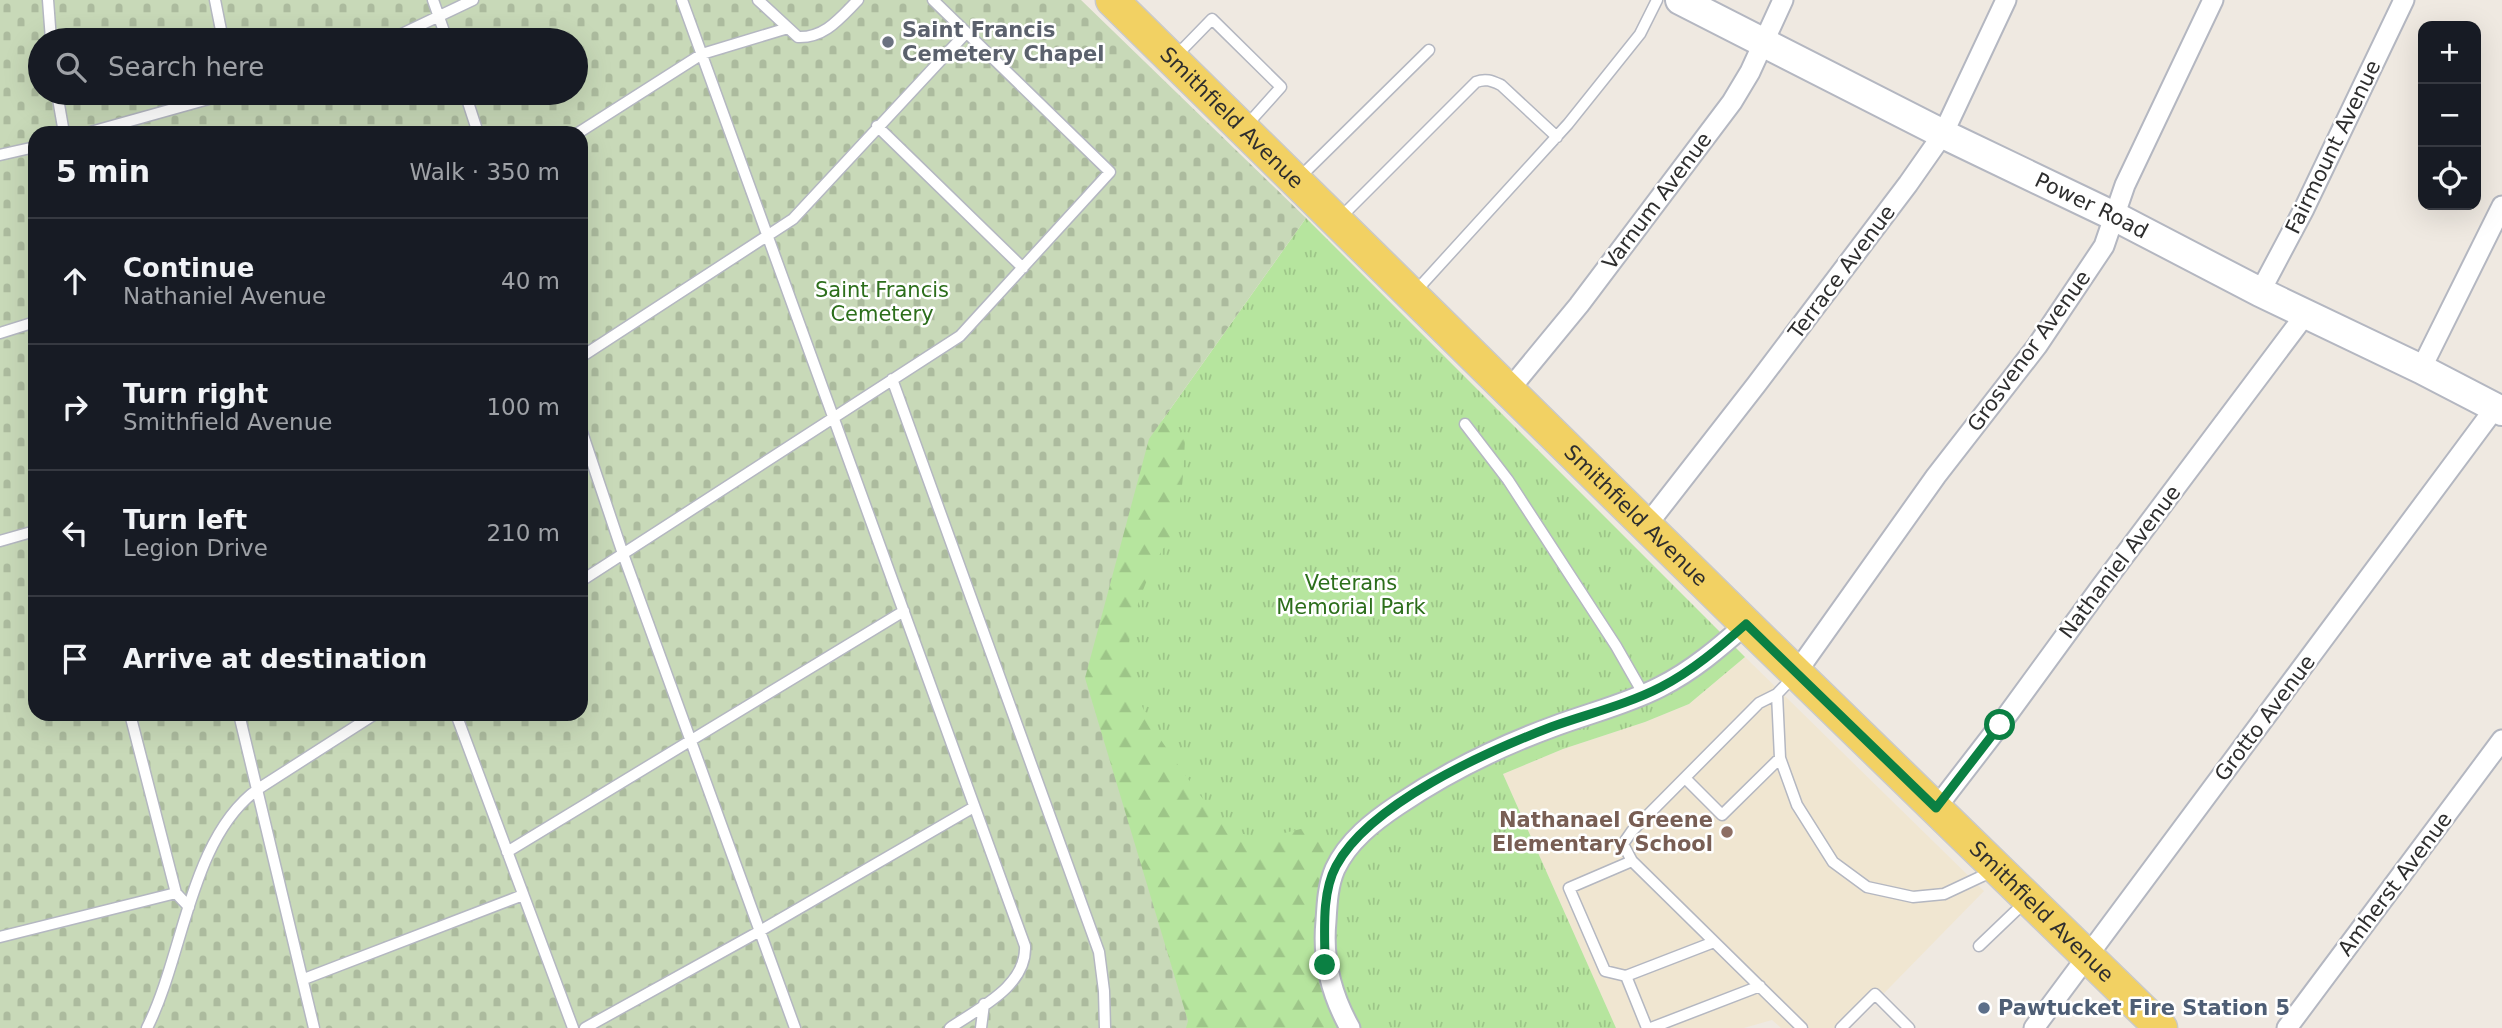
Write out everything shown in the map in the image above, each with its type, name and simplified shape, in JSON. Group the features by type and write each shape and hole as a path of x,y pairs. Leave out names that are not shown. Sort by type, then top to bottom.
{"main road":[{"name":"Smithfield Avenue","path":"1112,0 1746,624 1787,683 1936,808 2161,1028"},
{"name":"Power Road","path":"1680,0 1943,134 2114,216 2305,315 2499,409"}],"street":[{"name":"Varnum Avenue","path":"1509,390 1579,305 1732,102 1751,72 1783,0"},
{"name":"Terrace Avenue","path":"1647,525 1773,363 1943,134 2006,0"},
{"name":"Grosvenor Avenue","path":"1787,683 1936,476 2067,304 2104,246 2125,185 2213,0"},
{"name":"Fairmount Avenue","path":"2260,292 2304,209 2404,0"},
{"path":"2421,369 2502,206"},
{"name":"Nathaniel Avenue","path":"1936,808 2305,315"},
{"name":"Grotto Avenue","path":"2034,1028 2499,409"},
{"path":"1350,1028 1325,965 1325,931 1330,883 1336,867 1352,844 1376,820 1464,765 1552,727 1644,695 1692,669 1746,624"},
{"name":"Amherst Avenue","path":"2287,1028 2502,740"}],"lane":[{"path":"48,0 50,28"},
{"path":"215,0 221,28"},
{"path":"433,0 443,28"},
{"path":"415,28 473,0"},
{"path":"682,0 1025,946 1025,957 1012,982 950,1028"},
{"path":"758,0 798,37 809,37 825,31 858,0"},
{"path":"1413,295 1557,137 1640,34 1657,0"},
{"path":"588,576 960,335 1110,172 966,33 939,2"},
{"path":"1173,60 1212,19 1281,87 1243,129"},
{"path":"588,127 702,54 788,28"},
{"path":"588,352 793,219 966,33"},
{"path":"1296,180 1429,50"},
{"path":"1337,221 1476,82 1491,80 1501,85 1557,137"},
{"path":"59,105 63,126"},
{"path":"112,126 187,105"},
{"path":"469,105 476,126"},
{"path":"877,127 1023,268"},
{"path":"0,155 28,149"},
{"path":"0,333 28,324"},
{"path":"892,379 1099,952 1105,1028"},
{"path":"1465,424 1508,480 1616,646 1644,695"},
{"path":"588,450 623,554 795,1028"},
{"path":"0,541 28,533"},
{"path":"507,852 904,611"},
{"path":"1787,683 1780,758 1797,805 1833,862 1867,887 1913,897 1944,894 1997,869"},
{"path":"1787,683 1759,703 1632,831 1623,844 1632,860 1802,1028"},
{"path":"133,721 176,893 189,907"},
{"path":"241,721 314,1028"},
{"path":"147,1028 173,962 189,907 223,824 243,800 258,789 364,721"},
{"path":"459,721 573,1028"},
{"path":"1685,778 1722,815 1780,758"},
{"path":"585,1028 760,931 974,807"},
{"path":"1632,860 1569,888 1605,971 1626,976 1714,942"},
{"path":"0,937 176,893"},
{"path":"304,979 523,895"},
{"path":"1979,946 2028,899"},
{"path":"1626,976 1649,1028 1760,986"},
{"path":"1841,1028 1875,994 1909,1028"},
{"path":"981,1028 984,1004"}],"shaded area":[{"name":"Nathanael Greene Elementary School","path":"1745,657 1984,891 1850,1028 1781,1028 1772,1020 1744,1028 1616,1028 1503,774 1563,749 1645,722 1689,704"}],"green space":[{"name":"Saint Francis Cemetery","path":"0,0 1081,0 1306,218 1149,439 1085,678 1188,1021 1186,1028 0,1028"},
{"name":"Veterans Memorial Park","path":"1306,218 1745,657 1689,704 1645,722 1563,749 1503,774 1616,1028 1186,1028 1085,678 1149,439"},
{"path":"1144,407 1185,440 1178,514 1169,540 1145,585 1130,636 1130,666 1137,693 1148,719 1175,760 1212,810 1231,829 1261,836 1314,825 1341,859 1328,974 1350,1028 1120,1028 1048,616"}],"place":[{"name":"Saint Francis Cemetery Chapel","path":"888,42"},
{"name":"Nathanael Greene Elementary School","path":"1727,832"},
{"name":"Pawtucket Fire Station 5","path":"1984,1008"}],"route":[{"path":"1325,965 1330,883 1336,867 1352,844 1376,820 1464,765 1509,744 1661,687 1692,669 1746,624 1936,808 2000,725"}]}
